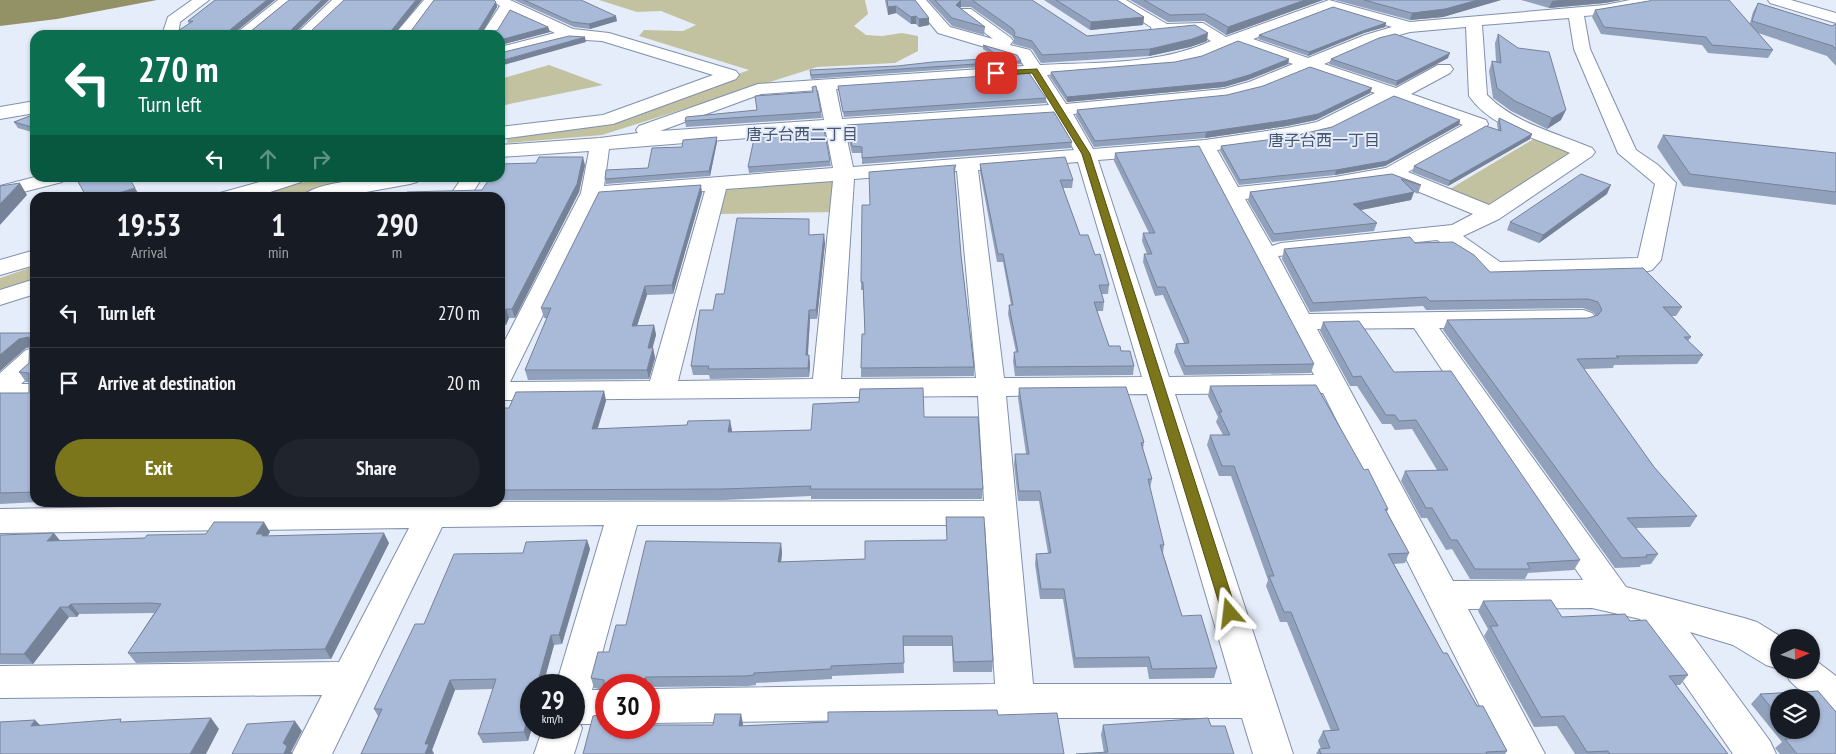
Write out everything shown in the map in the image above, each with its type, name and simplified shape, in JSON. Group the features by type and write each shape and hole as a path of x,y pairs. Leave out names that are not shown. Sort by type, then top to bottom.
{"street":[{"path":"171,30 173,20 202,0"},
{"path":"248,30 287,0"},
{"path":"308,30 341,0"},
{"path":"406,30 432,0"},
{"path":"918,1 938,0"},
{"path":"1115,0 1165,29"},
{"path":"505,150 1061,110 1226,94 1255,86 1370,38 1409,28 1576,14 1651,0"},
{"path":"1775,0 1836,18"},
{"path":"918,1 944,30 1024,54"},
{"path":"491,30 503,3 570,34"},
{"path":"635,139 649,127 758,89 826,86 1178,59 1331,4 1409,28"},
{"path":"966,12 1024,54 1061,110 1086,154 1160,386 1273,754"},
{"path":"1441,232 1495,269 1644,265 1649,260 1666,183 1651,168 1628,153 1582,49 1576,14"},
{"path":"1264,252 1457,231 1491,214 1585,152 1510,120 1483,104 1478,96 1474,22"},
{"path":"1136,32 1197,26 1230,40 1395,93 1479,124 1392,173 1335,183 1233,194"},
{"path":"505,51 570,34 603,36 730,75 606,120 505,132"},
{"path":"592,194 844,172 1205,146 1287,134 1323,126 1444,69"},
{"path":"826,86 844,172 826,389"},
{"path":"0,114 30,108"},
{"path":"505,366 592,194 600,144"},
{"path":"1205,146 1264,252 1525,754"},
{"path":"967,164 991,387 1015,701"},
{"path":"1392,173 1491,214"},
{"path":"0,192 39,182"},
{"path":"247,192 278,182"},
{"path":"343,192 391,182"},
{"path":"662,388 717,184"},
{"path":"0,268 30,259"},
{"path":"0,298 30,288"},
{"path":"1300,322 1584,318"},
{"path":"1421,320 1615,599"},
{"path":"0,388 30,361"},
{"path":"505,391 662,388 826,389 1331,384"},
{"path":"0,393 30,393"},
{"path":"0,521 435,509 624,513 1001,513"},
{"path":"312,754 435,509"},
{"path":"578,674 624,513"},
{"path":"1444,595 1592,594 1651,607 1744,633 1770,649"},
{"path":"1651,607 1756,754"},
{"path":"0,682 350,678"},
{"path":"1814,679 1836,698"},
{"path":"660,706 1015,701 1257,701"},
{"path":"554,754 559,739"}],"green space":[{"path":"599,0 865,0 868,14 854,26 866,35 882,36 902,33 918,36 918,51 895,63 817,67 602,135 507,143 508,135 610,121 749,70 639,36 644,30 683,31 696,25 661,11 637,12"},
{"path":"549,65 603,85 505,105 505,78"},
{"path":"1537,137 1573,151 1488,205 1450,189"},
{"path":"838,176 835,212 719,214 728,186"},
{"path":"304,182 359,182 307,192 268,192"},
{"path":"30,268 30,283 0,293 0,278"}],"shaded area":[{"path":"0,0 157,0 57,19 0,26"}],"building":[{"path":"215,0 267,0 230,30 180,30 193,21 188,21"},
{"path":"289,0 322,0 292,29 252,30"},
{"path":"344,0 416,0 392,30 312,30"},
{"path":"434,0 494,0 496,2 479,30 412,30"},
{"path":"524,0 581,0 616,16 589,24 572,22"},
{"path":"887,0 915,0 929,18 919,19 916,16 911,17 896,6 888,7"},
{"path":"935,0 961,0 956,5 985,27 952,18"},
{"path":"972,0 1032,0 1087,36 1195,25 1208,33 1192,39 1150,49 1042,55 1032,41 1014,36 1013,29"},
{"path":"1056,0 1117,0 1144,17 1091,22"},
{"path":"1144,0 1305,0 1228,27 1205,14 1170,15"},
{"path":"1364,0 1478,0 1445,9 1412,13"},
{"path":"1651,0 1729,0 1773,50 1712,45 1706,37 1604,27 1595,10"},
{"path":"1758,3 1832,26 1836,24 1836,50 1833,46 1752,21"},
{"path":"1333,7 1386,23 1309,52 1259,35"},
{"path":"510,10 548,27 505,39 505,30 498,30"},
{"path":"1395,34 1450,53 1397,81 1331,59 1379,38"},
{"path":"1498,34 1518,48 1549,52 1566,110 1552,118 1515,101 1497,88 1492,61 1501,63"},
{"path":"569,36 585,37 505,60 505,52"},
{"path":"1238,41 1289,59 1249,75 1225,82 1067,97 1051,72 1175,62 1202,56"},
{"path":"983,45 1017,55 1021,61 811,75 810,70 1001,58"},
{"path":"1310,67 1372,88 1318,114 1288,120 1206,132 1095,141 1077,110 1227,95 1263,86"},
{"path":"1029,73 1046,98 843,112 838,86"},
{"path":"816,86 821,112 685,121 686,117 757,110 755,96 813,92 812,87"},
{"path":"1394,96 1460,120 1387,161 1336,170 1240,180 1221,146 1289,137 1332,127"},
{"path":"1054,112 1072,142 862,158 862,147 852,146 847,125"},
{"path":"30,116 30,127 14,122"},
{"path":"1499,118 1532,134 1450,181 1414,166 1486,126 1501,131"},
{"path":"824,129 830,161 748,167 755,134"},
{"path":"1663,135 1836,153 1836,192 1690,174"},
{"path":"717,137 709,171 605,179 606,170 648,168 652,148 682,147 683,140"},
{"path":"1199,146 1314,364 1185,366 1176,344 1189,343 1188,339 1165,287 1157,287 1144,254 1152,254 1143,233 1155,233 1115,153"},
{"path":"539,157 583,157 577,184 512,309 506,309 505,311 505,192 407,192 482,190 487,182 505,182 505,164 536,163"},
{"path":"1065,157 1073,180 1060,180 1080,235 1088,235 1095,255 1100,254 1109,285 1099,285 1104,302 1094,302 1109,346 1120,346 1121,351 1130,351 1134,366 1016,367 1014,352 1018,352 1009,305 1013,305 1003,254 998,254 980,164"},
{"path":"956,165 954,168 961,255 974,367 861,368 862,334 865,334 863,282 861,282 862,205 870,205 869,172"},
{"path":"1392,174 1421,185 1401,179 1414,192 1353,204 1377,223 1274,234 1250,192"},
{"path":"1581,174 1611,185 1543,235 1510,222"},
{"path":"78,182 131,182 135,188 122,192 84,192"},
{"path":"20,183 0,204 0,186"},
{"path":"701,185 672,285 645,286 632,326 654,325 648,348 653,348 647,370 525,370 551,308 541,308 599,192"},
{"path":"737,218 809,219 809,235 824,234 816,310 809,310 806,355 809,355 808,368 708,369 709,366 691,366 700,310 713,310 716,294 724,294"},
{"path":"1410,237 1415,243 1453,242 1474,255 1490,272 1643,268 1682,307 1663,307 1691,337 1684,337 1703,355 1616,356 1619,358 1577,359 1654,467 1697,516 1627,518 1658,554 1646,555 1647,557 1622,558 1447,320 1588,318 1598,315 1602,310 1598,302 1588,299 1430,301 1426,297 1313,303 1284,249"},
{"path":"1359,321 1394,372 1451,371 1580,560 1527,563 1530,569 1475,569 1457,540 1451,540 1432,508 1426,508 1405,471 1448,470 1416,420 1399,421 1395,415 1386,415 1361,376 1353,377 1323,322"},
{"path":"0,333 30,333 30,338 19,339 0,355"},
{"path":"30,338 30,492 0,493 0,393 29,393 29,373 19,372 29,363"},
{"path":"1316,385 1364,470 1368,469 1388,509 1385,509 1409,553 1388,554 1443,653 1447,653 1477,706 1483,706 1507,751 1486,752 1487,754 1321,754 1319,749 1330,748 1323,731 1339,730 1291,612 1284,612 1269,576 1274,576 1234,466 1222,466 1210,435 1230,435 1210,386"},
{"path":"1126,387 1144,442 1141,443 1152,479 1148,479 1164,545 1160,545 1182,616 1201,615 1217,668 1152,669 1149,657 1075,658 1064,589 1041,589 1036,554 1051,553 1040,491 1019,491 1015,454 1029,454 1019,388"},
{"path":"923,388 924,417 978,417 983,489 810,489 811,486 722,489 505,490 505,408 509,408 516,392 604,391 592,429 687,425 688,421 730,420 728,432 811,430 813,404 859,402 860,389"},
{"path":"946,517 984,517 993,661 954,662 952,636 903,636 904,663 831,666 831,669 754,673 754,675 746,676 660,677 660,674 595,674 595,679 591,678 598,652 609,652 616,625 626,625 646,541 781,543 778,562 865,559 865,541 947,540"},
{"path":"214,522 264,522 256,534 263,534 262,536 384,533 325,649 128,653 161,604 71,604 68,607 60,607 24,654 0,654 0,535 54,533 47,541 145,538 147,535 206,534"},
{"path":"587,540 559,635 551,635 540,674 520,674 520,732 478,734 496,679 450,680 425,744 429,744 425,754 361,754 382,709 374,709 415,624 424,624 454,554 523,553 526,542"},
{"path":"1551,600 1562,617 1625,614 1630,621 1646,620 1688,675 1669,676 1728,754 1610,754 1608,751 1587,752 1564,716 1541,717 1490,626 1498,626 1483,601"},
{"path":"1770,693 1770,706 1760,694"},
{"path":"1820,693 1836,712 1836,754 1797,754 1785,739 1820,739"},
{"path":"997,710 998,715 1057,713 1064,754 583,754 593,716 595,716 595,739 660,739 660,725 713,725 715,714 741,714 739,726 828,722 828,712"},
{"path":"211,718 190,754 0,754 0,722 35,720 31,726 121,719 120,722"},
{"path":"1208,718 1211,726 1225,726 1234,754 1076,754 1108,752 1103,725"},
{"path":"295,721 283,743 287,746 284,754 232,754 247,724"}],"district":[{"name":"唐子台西二丁目","path":"802,134"},
{"name":"唐子台西一丁目","path":"1324,140"}],"route":[{"path":"996,73 1034,71 1061,110 1086,154 1230,613"}]}
